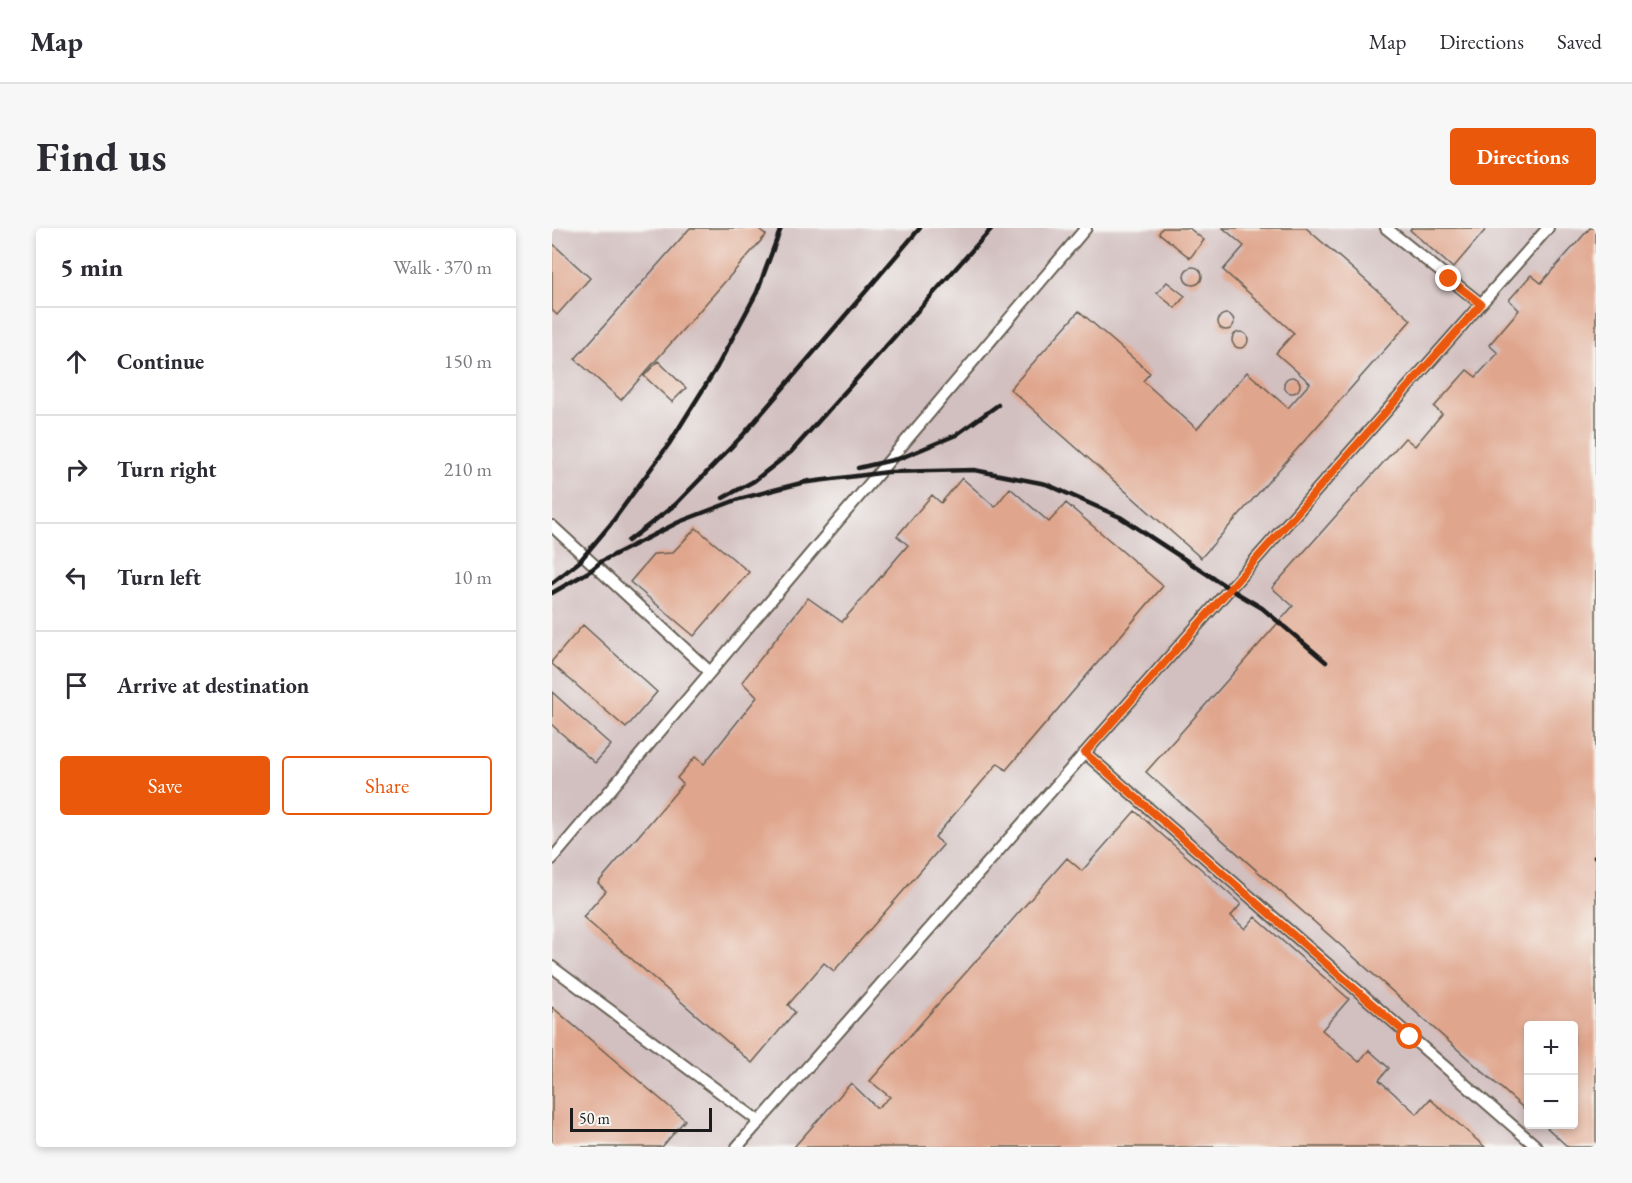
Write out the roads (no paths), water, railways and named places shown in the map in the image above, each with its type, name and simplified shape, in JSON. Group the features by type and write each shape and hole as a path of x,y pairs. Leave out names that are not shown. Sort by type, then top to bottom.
{"lane":[{"path":"552,859 1086,228"},
{"path":"1386,228 1481,304"},
{"path":"737,1147 1548,228"},
{"path":"552,526 710,672"},
{"path":"1085,753 1537,1147"},
{"path":"552,967 760,1122"}],"railway":[{"path":"552,583 579,562 610,525 669,444 717,367 757,292 781,228"},
{"path":"628,541 676,504 743,435 920,228"},
{"path":"723,498 754,481 791,452 992,228"},
{"path":"858,468 901,458 956,435 998,405"},
{"path":"801,483 888,472 974,470 1046,484 1120,517 1262,608 1326,662"},
{"path":"552,593 590,571 602,561 679,522 739,499 809,481"}]}
